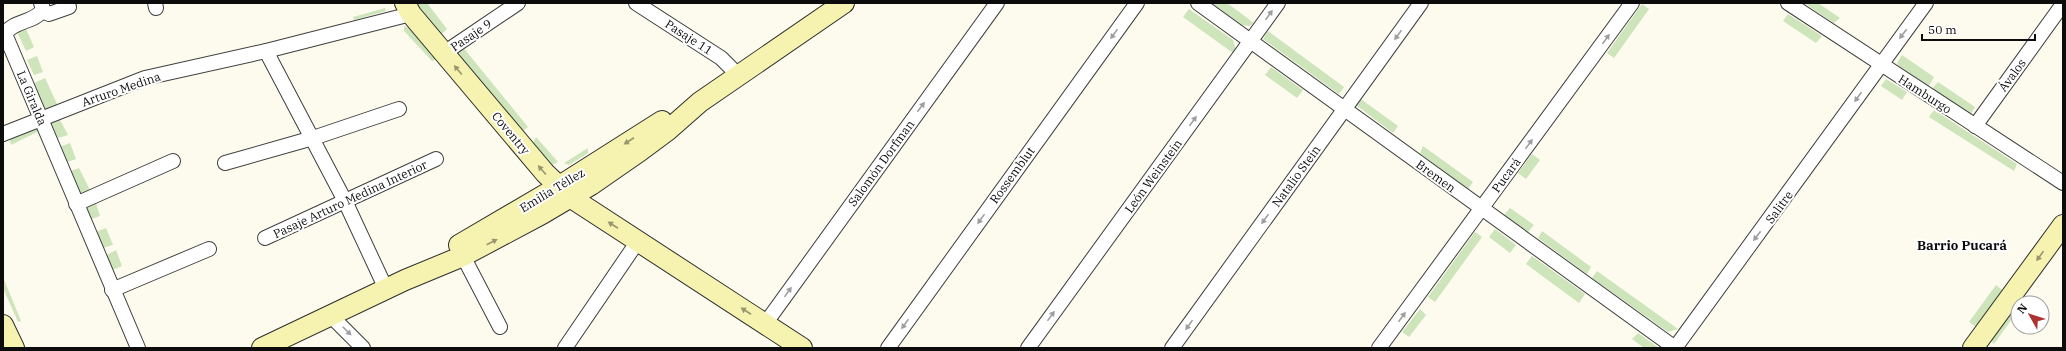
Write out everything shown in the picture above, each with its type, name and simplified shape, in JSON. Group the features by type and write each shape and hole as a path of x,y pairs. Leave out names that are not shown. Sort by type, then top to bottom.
{"street":[{"name":"Pasaje 9","path":"444,53 518,3"},
{"name":"Pasaje 11","path":"636,3 721,58 738,75"},
{"name":"Emilia Téllez","path":"262,348 405,280 463,256 512,231 638,135 700,102 844,3"},
{"name":"Salomón Dorfman","path":"765,324 889,150 997,3"},
{"name":"Rossemblut","path":"888,348 1137,3"},
{"name":"Bremen","path":"1198,3 1675,348"},
{"name":"León Weinstein","path":"1028,348 1278,3"},
{"name":"Natalio Stein","path":"1172,348 1421,3"},
{"name":"Pucará","path":"1379,348 1632,3"},
{"name":"Hamburgo","path":"1789,3 1881,65 2063,183"},
{"name":"Salitre","path":"1675,348 1926,3"},
{"name":"Ávalos","path":"1975,126 2063,4"},
{"name":"La Giralda","path":"41,7 49,14 69,7"},
{"name":"La Giralda","path":"41,7 40,14 9,29 5,34 112,290 138,348"},
{"name":"Coventry","path":"408,9 564,192 802,348"},
{"name":"Arturo Medina","path":"3,134 40,118 145,78 266,51 408,9"},
{"path":"266,51 345,201 386,289"},
{"path":"224,163 313,138 399,109"},
{"name":"Pasaje Arturo Medina Interior","path":"265,238 436,159"},
{"path":"76,204 173,161"},
{"name":"Emilia Téllez","path":"405,280 465,241 564,192"},
{"path":"1978,346 2063,225"},
{"path":"565,348 638,241"},
{"path":"112,290 209,248"},
{"path":"463,256 500,327"},
{"path":"330,315 363,348"},
{"path":"3,325 14,348"}],"green space":[{"path":"416,3 427,3 447,29 441,35"},
{"path":"1212,3 1227,3 1254,23 1249,26 1242,25"},
{"path":"1804,3 1818,3 1840,18 1834,23"},
{"path":"1642,4 1649,9 1614,58 1607,53"},
{"path":"385,8 386,11 354,20 353,17"},
{"path":"1189,9 1233,40 1236,50 1233,53 1183,17"},
{"path":"1788,14 1822,36 1816,43 1783,21"},
{"path":"404,26 410,28 437,59 432,61 404,31"},
{"path":"26,29 34,47 26,51 17,32"},
{"path":"1268,31 1344,87 1339,94 1263,39"},
{"path":"462,46 528,127 523,131 518,130 455,53"},
{"path":"1902,55 1934,77 1929,86 1899,66 1897,63"},
{"path":"37,56 43,72 34,75 27,60"},
{"path":"1271,67 1303,90 1297,98 1265,75"},
{"path":"45,78 58,106 46,111 41,108 32,84"},
{"path":"1886,79 1907,92 1902,100 1881,86"},
{"path":"1938,82 1975,107 1970,115 1932,89"},
{"path":"1358,97 1398,126 1393,133 1356,105"},
{"path":"1934,110 2017,164 2014,171 1929,117"},
{"path":"59,118 68,135 55,139 48,123"},
{"path":"37,127 41,134 37,132 11,145 9,137"},
{"path":"536,137 558,162 550,166 532,145"},
{"path":"70,143 76,159 65,163 59,147"},
{"path":"1423,146 1473,182 1468,189 1420,153"},
{"path":"588,148 588,153 569,165 564,163"},
{"path":"1532,154 1540,160 1526,179 1518,173"},
{"path":"79,168 91,192 79,194 68,172"},
{"path":"95,200 100,216 89,220 85,204"},
{"path":"1510,208 1534,225 1528,232 1504,215"},
{"path":"106,228 113,245 103,248 96,232"},
{"path":"1495,229 1516,245 1510,253 1489,237"},
{"path":"1542,231 1591,267 1587,274 1538,238"},
{"path":"1475,232 1482,237 1435,302 1428,297"},
{"path":"116,250 122,266 110,271 105,256"},
{"path":"1532,256 1585,294 1579,303 1526,264"},
{"path":"1597,271 1678,329 1668,332 1592,278"},
{"path":"3,277 21,321 18,322 3,288"},
{"path":"1996,285 2002,290 1976,327 1969,322"},
{"path":"1420,309 1426,315 1409,337 1402,332"},
{"path":"2010,310 2010,322 1994,344 1991,341"},
{"path":"1638,333 1659,348 1644,348 1632,339"}],"district":[{"name":"Barrio Pucará","path":"1962,245"}]}
